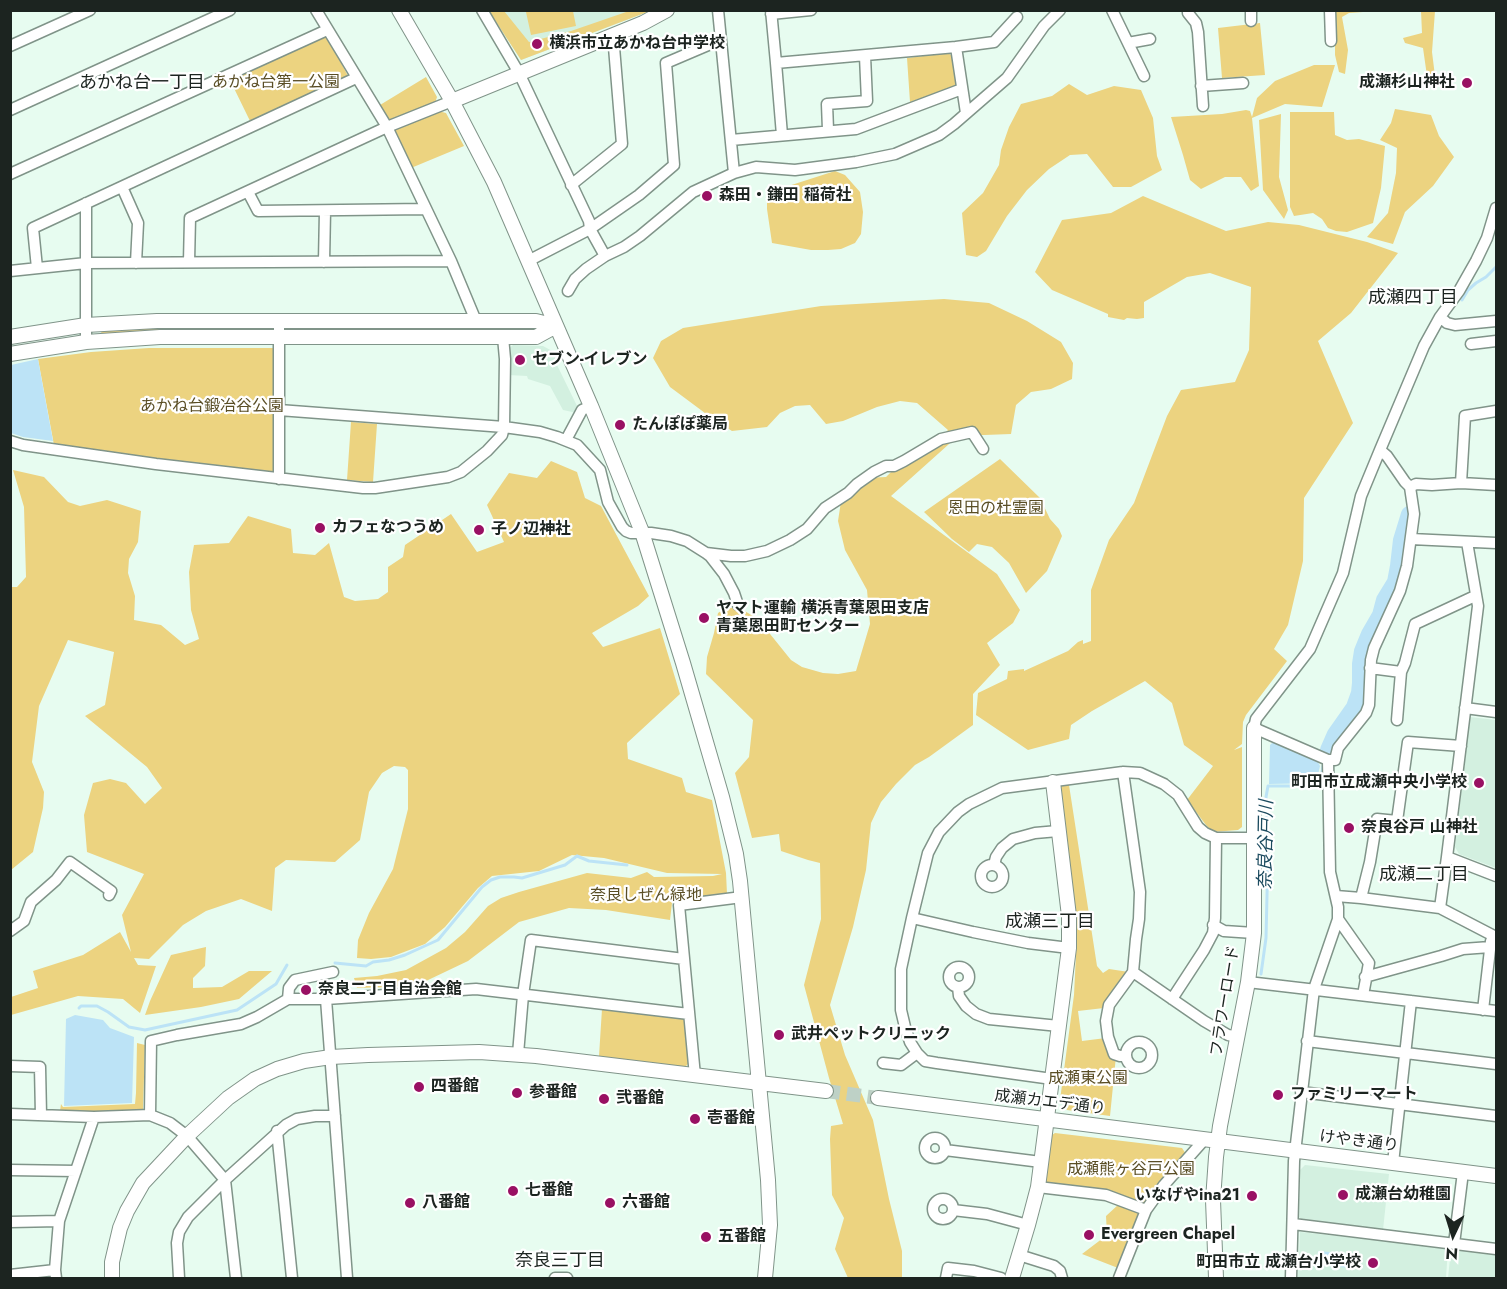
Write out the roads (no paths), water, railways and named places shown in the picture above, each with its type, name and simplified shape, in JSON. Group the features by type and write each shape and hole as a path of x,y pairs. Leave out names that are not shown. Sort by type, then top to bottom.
{"street":[{"path":"10,46 90,10"},
{"path":"10,110 212,14 230,10"},
{"path":"316,10 387,127 451,261 476,321"},
{"path":"399,10 452,101 494,182 591,406 642,532 722,797 736,854 742,897 770,1204 769,1250 765,1278"},
{"path":"482,10 519,73 605,256"},
{"path":"189,262 190,218 387,127 644,23 667,10"},
{"path":"718,10 734,173"},
{"path":"782,135 771,12 811,10"},
{"path":"568,291 575,279 586,268 640,237 693,192 734,173 756,167 795,170 856,162 895,154 939,135 1007,78 1044,26 1060,10"},
{"path":"1112,10 1144,76"},
{"path":"1188,10 1196,23 1198,32 1203,106"},
{"path":"1329,10 1330,41"},
{"path":"776,63 994,42 1016,12"},
{"path":"10,174 327,30"},
{"path":"571,185 622,144 613,35"},
{"path":"1128,43 1150,39"},
{"path":"528,261 590,228 639,195 674,165 666,63 720,40"},
{"path":"956,47 966,113"},
{"path":"828,130 827,104 867,101 865,56"},
{"path":"37,268 33,228 356,78"},
{"path":"1202,86 1243,83"},
{"path":"730,140 856,129 962,89"},
{"path":"122,187 138,223 136,263"},
{"path":"248,192 258,211 426,209"},
{"path":"86,203 86,342"},
{"path":"1380,450 1410,487 1414,514 1411,539 1404,579 1374,648 1370,668 1369,705 1366,713 1338,748 1335,760 1328,760 1254,728 1256,719 1310,650 1342,573 1361,496 1380,450 1424,346 1476,261 1497,208"},
{"path":"324,262 326,211"},
{"path":"10,272 86,263 451,261"},
{"path":"1440,317 1447,323 1455,325 1497,321"},
{"path":"10,337 86,325 157,321 536,321 556,326"},
{"path":"279,321 279,479"},
{"path":"10,354 86,342 160,337 536,337 556,326"},
{"path":"10,441 23,445 156,464 375,489 448,477 461,472 487,451 502,435 505,359 503,337"},
{"path":"1471,344 1497,341"},
{"path":"566,440 582,410 591,406"},
{"path":"279,410 504,427 540,432 566,440 577,445 600,470 608,502 622,527 631,533 642,532 671,536 687,541 706,553 724,574 738,605"},
{"path":"1461,483 1465,416 1497,411"},
{"path":"706,553 745,556 767,551 807,529 825,508 874,472 886,466 894,466 941,439 972,432 983,449"},
{"path":"1410,487 1416,484 1497,484"},
{"path":"1411,539 1497,543"},
{"path":"1440,908 1478,606 1467,542"},
{"path":"1397,720 1401,672 1415,624 1475,596"},
{"path":"1370,668 1401,672"},
{"path":"1465,708 1497,712"},
{"name":"フラワーロード","path":"1215,1278 1211,1141 1238,1037 1254,933 1254,728"},
{"path":"1361,898 1377,819 1397,821 1408,742 1461,746"},
{"path":"1291,1278 1295,1151 1307,1041 1314,989 1338,919 1338,907 1330,872 1328,760"},
{"path":"1052,1078 925,1061 910,1042 901,1010 902,957 928,853 939,832 969,804 1002,788 1123,772 1140,773 1164,784 1178,795 1198,827 1205,833 1216,838 1255,838"},
{"path":"1123,772 1140,892 1139,919 1133,972 1109,1005 1106,1021 1108,1037 1114,1054 1126,1056"},
{"path":"1012,1278 1038,1187 1069,948 1069,916 1053,782"},
{"path":"994,865 1002,848 1013,839 1035,833 1058,831"},
{"path":"1172,999 1213,933 1216,838"},
{"path":"1448,857 1497,876"},
{"path":"10,931 24,921 31,902 56,880 70,862 112,890"},
{"path":"1336,896 1440,908 1494,935 1490,947 1483,1010"},
{"path":"695,1076 679,905 742,897"},
{"path":"912,918 1017,941 1069,948"},
{"path":"1338,919 1369,963 1363,995"},
{"path":"1213,925 1224,931 1254,933"},
{"path":"518,1054 531,940 684,959"},
{"path":"1365,977 1462,949 1490,947"},
{"path":"288,999 289,988 295,980 333,972"},
{"path":"1133,972 1204,1021 1228,1035 1238,1037"},
{"path":"1248,982 1497,1011"},
{"path":"958,987 959,996 976,1014 989,1019 1059,1026"},
{"path":"150,1115 151,1041 241,1024 288,999 326,999 476,989 689,1014"},
{"path":"326,999 347,1278"},
{"path":"1393,1163 1411,1001"},
{"path":"1307,1041 1497,1064"},
{"path":"112,1278 112,1262 120,1228 127,1210 143,1183 187,1136 228,1098 255,1079 277,1069 304,1061 332,1057 455,1052 518,1054 826,1091"},
{"path":"883,1063 901,1065 917,1053"},
{"path":"10,1066 40,1067 41,1115"},
{"path":"1301,1092 1497,1116"},
{"name":"成瀬カエデ通り","path":"878,1098 1211,1141"},
{"path":"10,1114 94,1117 150,1115 170,1123 187,1136 225,1180 236,1278"},
{"path":"179,1278 177,1243 179,1232 188,1217 277,1131 297,1119 335,1116"},
{"path":"10,1275 55,1274 59,1221 94,1117"},
{"path":"277,1131 292,1278"},
{"path":"1119,1278 1146,1210 1164,1185 1211,1141"},
{"name":"けやき通り","path":"1211,1141 1497,1176"},
{"path":"945,1150 1041,1162"},
{"path":"10,1170 75,1171"},
{"path":"1454,1244 1462,1172"},
{"path":"1038,1187 1106,1195 1146,1210"},
{"path":"953,1210 987,1214 1028,1226"},
{"path":"10,1222 59,1221"},
{"path":"1293,1224 1497,1249"},
{"path":"1019,1255 1054,1266 1060,1271 1062,1278"},
{"path":"946,1278 948,1268 974,1271 1001,1278"},
{"path":"555,1278 567,1278"}],"water":[{"path":"38,359 53,441 11,433 11,365"},
{"path":"1273,742 1317,760 1320,766 1316,783 1269,784 1270,745"},
{"path":"75,1015 103,1020 110,1028 134,1037 132,1103 64,1106 66,1019"},
{"path":"1318,1251 1351,1254 1350,1268 1317,1265"}],"waterway":[{"name":"奈良谷戸川","path":"1462,300 1468,290 1496,267"},
{"path":"1328,750 1335,734 1354,707 1359,693 1362,651 1380,615 1384,600 1395,582 1401,540 1409,514"},
{"name":"奈良谷戸川","path":"1261,974 1266,938 1268,853 1266,797 1268,786 1320,786 1323,766"},
{"path":"335,963 366,966 373,962 405,955 438,940 482,887 491,880 500,877 522,878 565,865 577,856 589,861 627,865"},
{"path":"79,1008 97,1006 129,1027 145,1030 237,1010 276,984 287,965"}],"tunnel":[{"path":"826,1091 878,1098"}],"place":[{"name":"横浜市立あかね台中学校","path":"537,44"},
{"name":"成瀬杉山神社","path":"1467,83"},
{"name":"森田・鎌田 稲荷社","path":"707,196"},
{"name":"セブン-イレブン","path":"520,360"},
{"name":"たんぽぽ薬局","path":"620,425"},
{"name":"カフェなつうめ","path":"320,528"},
{"name":"子ノ辺神社","path":"479,530"},
{"name":"ヤマト運輸 横浜青葉恩田支店 青葉恩田町センター","path":"704,618"},
{"name":"町田市立成瀬中央小学校","path":"1479,783"},
{"name":"奈良谷戸 山神社","path":"1349,828"},
{"name":"奈良二丁目自治会館","path":"306,990"},
{"name":"武井ペットクリニック","path":"779,1035"},
{"name":"四番館","path":"419,1087"},
{"name":"参番館","path":"517,1093"},
{"name":"ファミリーマート","path":"1278,1095"},
{"name":"弐番館","path":"604,1099"},
{"name":"壱番館","path":"695,1119"},
{"name":"七番館","path":"513,1191"},
{"name":"成瀬台幼稚園","path":"1343,1195"},
{"name":"いなげやina21","path":"1252,1196"},
{"name":"八番館","path":"410,1203"},
{"name":"六番館","path":"610,1203"},
{"name":"Evergreen Chapel","path":"1089,1235"},
{"name":"五番館","path":"706,1237"},
{"name":"町田市立 成瀬台小学校","path":"1373,1263"}],"district":[{"name":"あかね台一丁目","path":"142,84"},
{"name":"成瀬四丁目","path":"1413,299"},
{"name":"成瀬二丁目","path":"1424,876"},
{"name":"成瀬三丁目","path":"1050,923"},
{"name":"奈良三丁目","path":"560,1262"}],"park label":[{"name":"あかね台第一公園","path":"276,83"},
{"name":"あかね台鍛冶谷公園","path":"212,407"},
{"name":"恩田の杜霊園","path":"996,509"},
{"name":"奈良しぜん緑地","path":"646,896"},
{"name":"成瀬東公園","path":"1088,1079"},
{"name":"成瀬熊ヶ谷戸公園","path":"1131,1170"}]}
